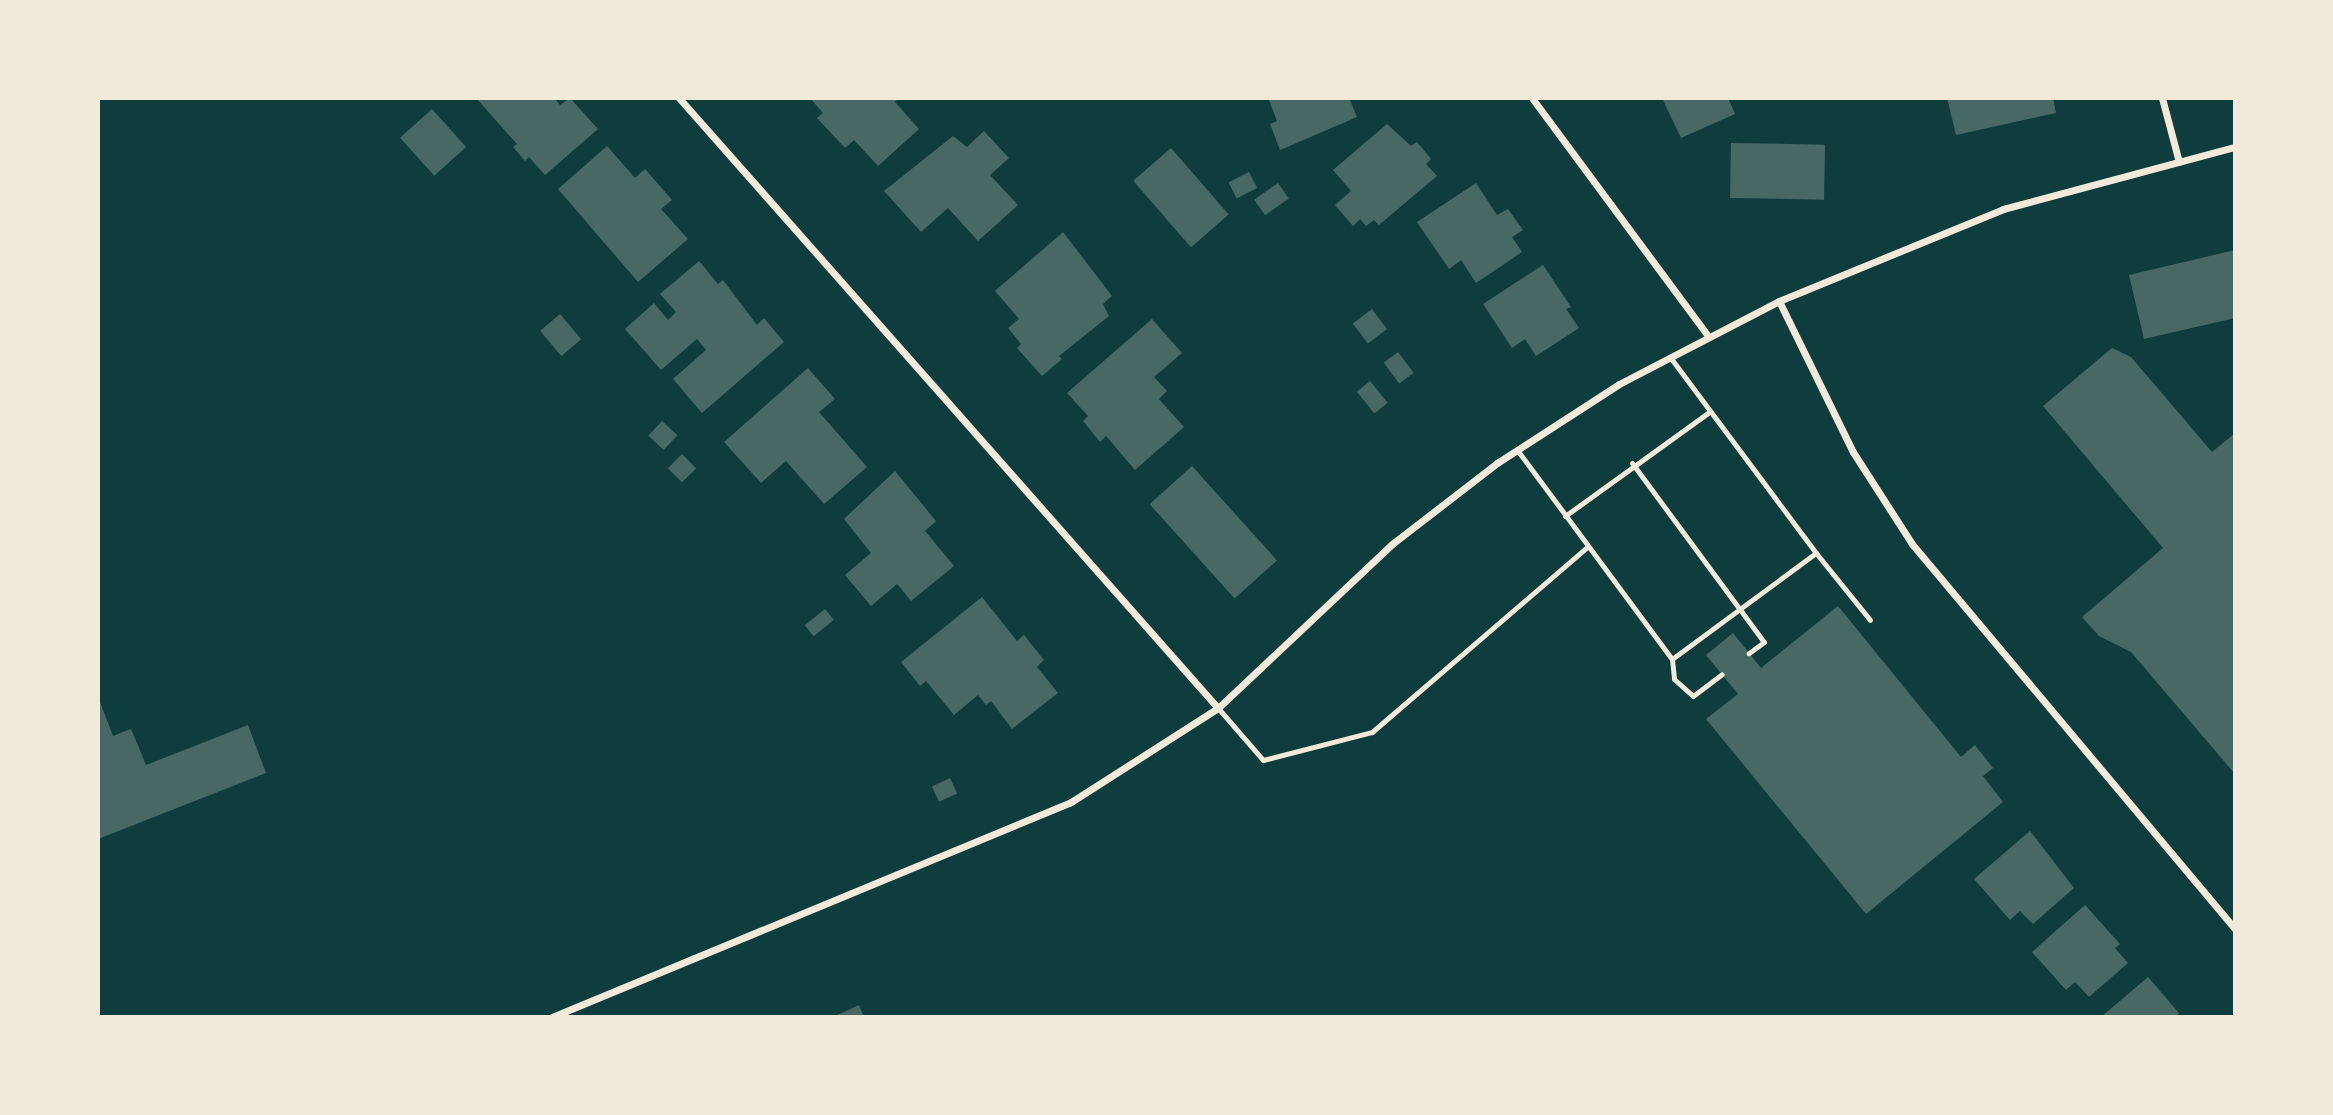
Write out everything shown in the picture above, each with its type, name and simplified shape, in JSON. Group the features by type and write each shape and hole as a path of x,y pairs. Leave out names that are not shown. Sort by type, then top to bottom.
{"street":[{"path":"679,98 1218,708"},
{"path":"1532,98 1709,337"},
{"path":"2162,98 2179,162"},
{"path":"552,1017 1071,802 1218,708 1392,544 1518,451 1619,384 1670,357 1779,301 2003,209 2235,148"},
{"path":"1779,301 1853,452 1912,544 2235,929"}],"lane":[{"path":"1670,357 1816,553 1870,620"},
{"path":"1565,516 1632,463 1709,412"},
{"path":"1518,451 1672,659 1674,679 1693,696 1722,674"},
{"path":"1632,463 1737,609 1764,642 1749,653"},
{"path":"1218,708 1263,760 1373,732 1587,547"},
{"path":"1672,659 1816,553"}],"building":[{"path":"476,98 554,98 560,105 570,98 598,129 545,175 529,157 525,161 513,147 517,144"},
{"path":"810,98 899,98 895,102 919,129 878,166 854,140 845,148 817,118 823,113"},
{"path":"1349,98 1357,117 1280,150 1270,124 1277,121 1269,100"},
{"path":"1662,98 1728,98 1735,114 1681,138"},
{"path":"1947,98 2053,98 2056,113 1956,135"},
{"path":"432,109 466,147 434,176 400,138"},
{"path":"1387,124 1411,146 1417,142 1431,159 1426,164 1437,176 1379,225 1374,220 1366,226 1360,219 1353,226 1335,205 1351,191 1333,170"},
{"path":"984,131 1009,158 990,175 1018,205 978,241 948,208 921,232 884,191 953,136 967,147"},
{"path":"1731,143 1825,145 1824,200 1730,198"},
{"path":"607,146 635,178 645,169 672,200 661,209 688,239 638,282 558,189"},
{"path":"1171,148 1229,214 1191,247 1133,181"},
{"path":"1249,172 1257,188 1237,198 1229,182"},
{"path":"1278,183 1289,199 1265,215 1254,200"},
{"path":"1476,183 1497,215 1508,209 1523,230 1512,237 1522,252 1476,283 1461,260 1449,269 1417,222"},
{"path":"1063,232 1112,296 1103,304 1109,316 1059,356 1062,359 1042,376 1017,348 1021,344 1008,328 1019,319 995,291"},
{"path":"2235,250 2235,318 2144,339 2129,275"},
{"path":"699,261 718,284 723,280 757,325 764,318 784,342 702,413 673,379 706,350 697,339 661,370 625,329 654,303 668,320 676,312 660,294"},
{"path":"1543,265 1571,307 1566,309 1579,328 1536,356 1525,339 1512,348 1483,304"},
{"path":"1372,309 1387,329 1368,343 1353,323"},
{"path":"560,314 581,339 561,356 540,331"},
{"path":"1152,319 1182,353 1154,377 1167,391 1159,399 1184,427 1135,470 1106,436 1100,442 1083,421 1088,416 1067,393"},
{"path":"2112,348 2131,357 2212,452 2235,433 2235,774 2131,652 2099,636 2082,617 2163,548 2043,406"},
{"path":"1398,352 1414,373 1399,384 1384,363"},
{"path":"808,368 835,399 819,412 867,467 824,504 786,461 761,483 724,442"},
{"path":"1370,381 1388,403 1374,413 1357,392"},
{"path":"662,421 677,435 664,450 648,436"},
{"path":"682,454 696,468 682,482 668,468"},
{"path":"1192,466 1277,560 1235,599 1150,504"},
{"path":"895,471 936,521 925,531 954,566 911,601 897,584 871,606 845,575 871,553 844,519"},
{"path":"982,597 1017,641 1024,635 1044,660 1037,667 1058,693 1012,729 991,701 986,705 978,695 954,715 926,681 920,686 901,662"},
{"path":"1838,606 1961,757 1975,745 1993,768 1983,776 2003,802 1866,914 1706,719 1738,694 1706,655 1733,633 1761,668"},
{"path":"825,609 834,620 814,636 805,625"},
{"path":"98,697 113,736 131,729 146,765 248,725 266,773 98,839"},
{"path":"950,778 957,793 939,802 932,786"},
{"path":"2030,831 2074,888 2033,924 2020,911 2010,920 1974,879"},
{"path":"2085,905 2120,944 2115,948 2128,963 2089,997 2075,982 2066,990 2032,952"},
{"path":"2148,977 2179,1013 2175,1017 2101,1017"},
{"path":"859,1005 864,1017 833,1017"}]}
